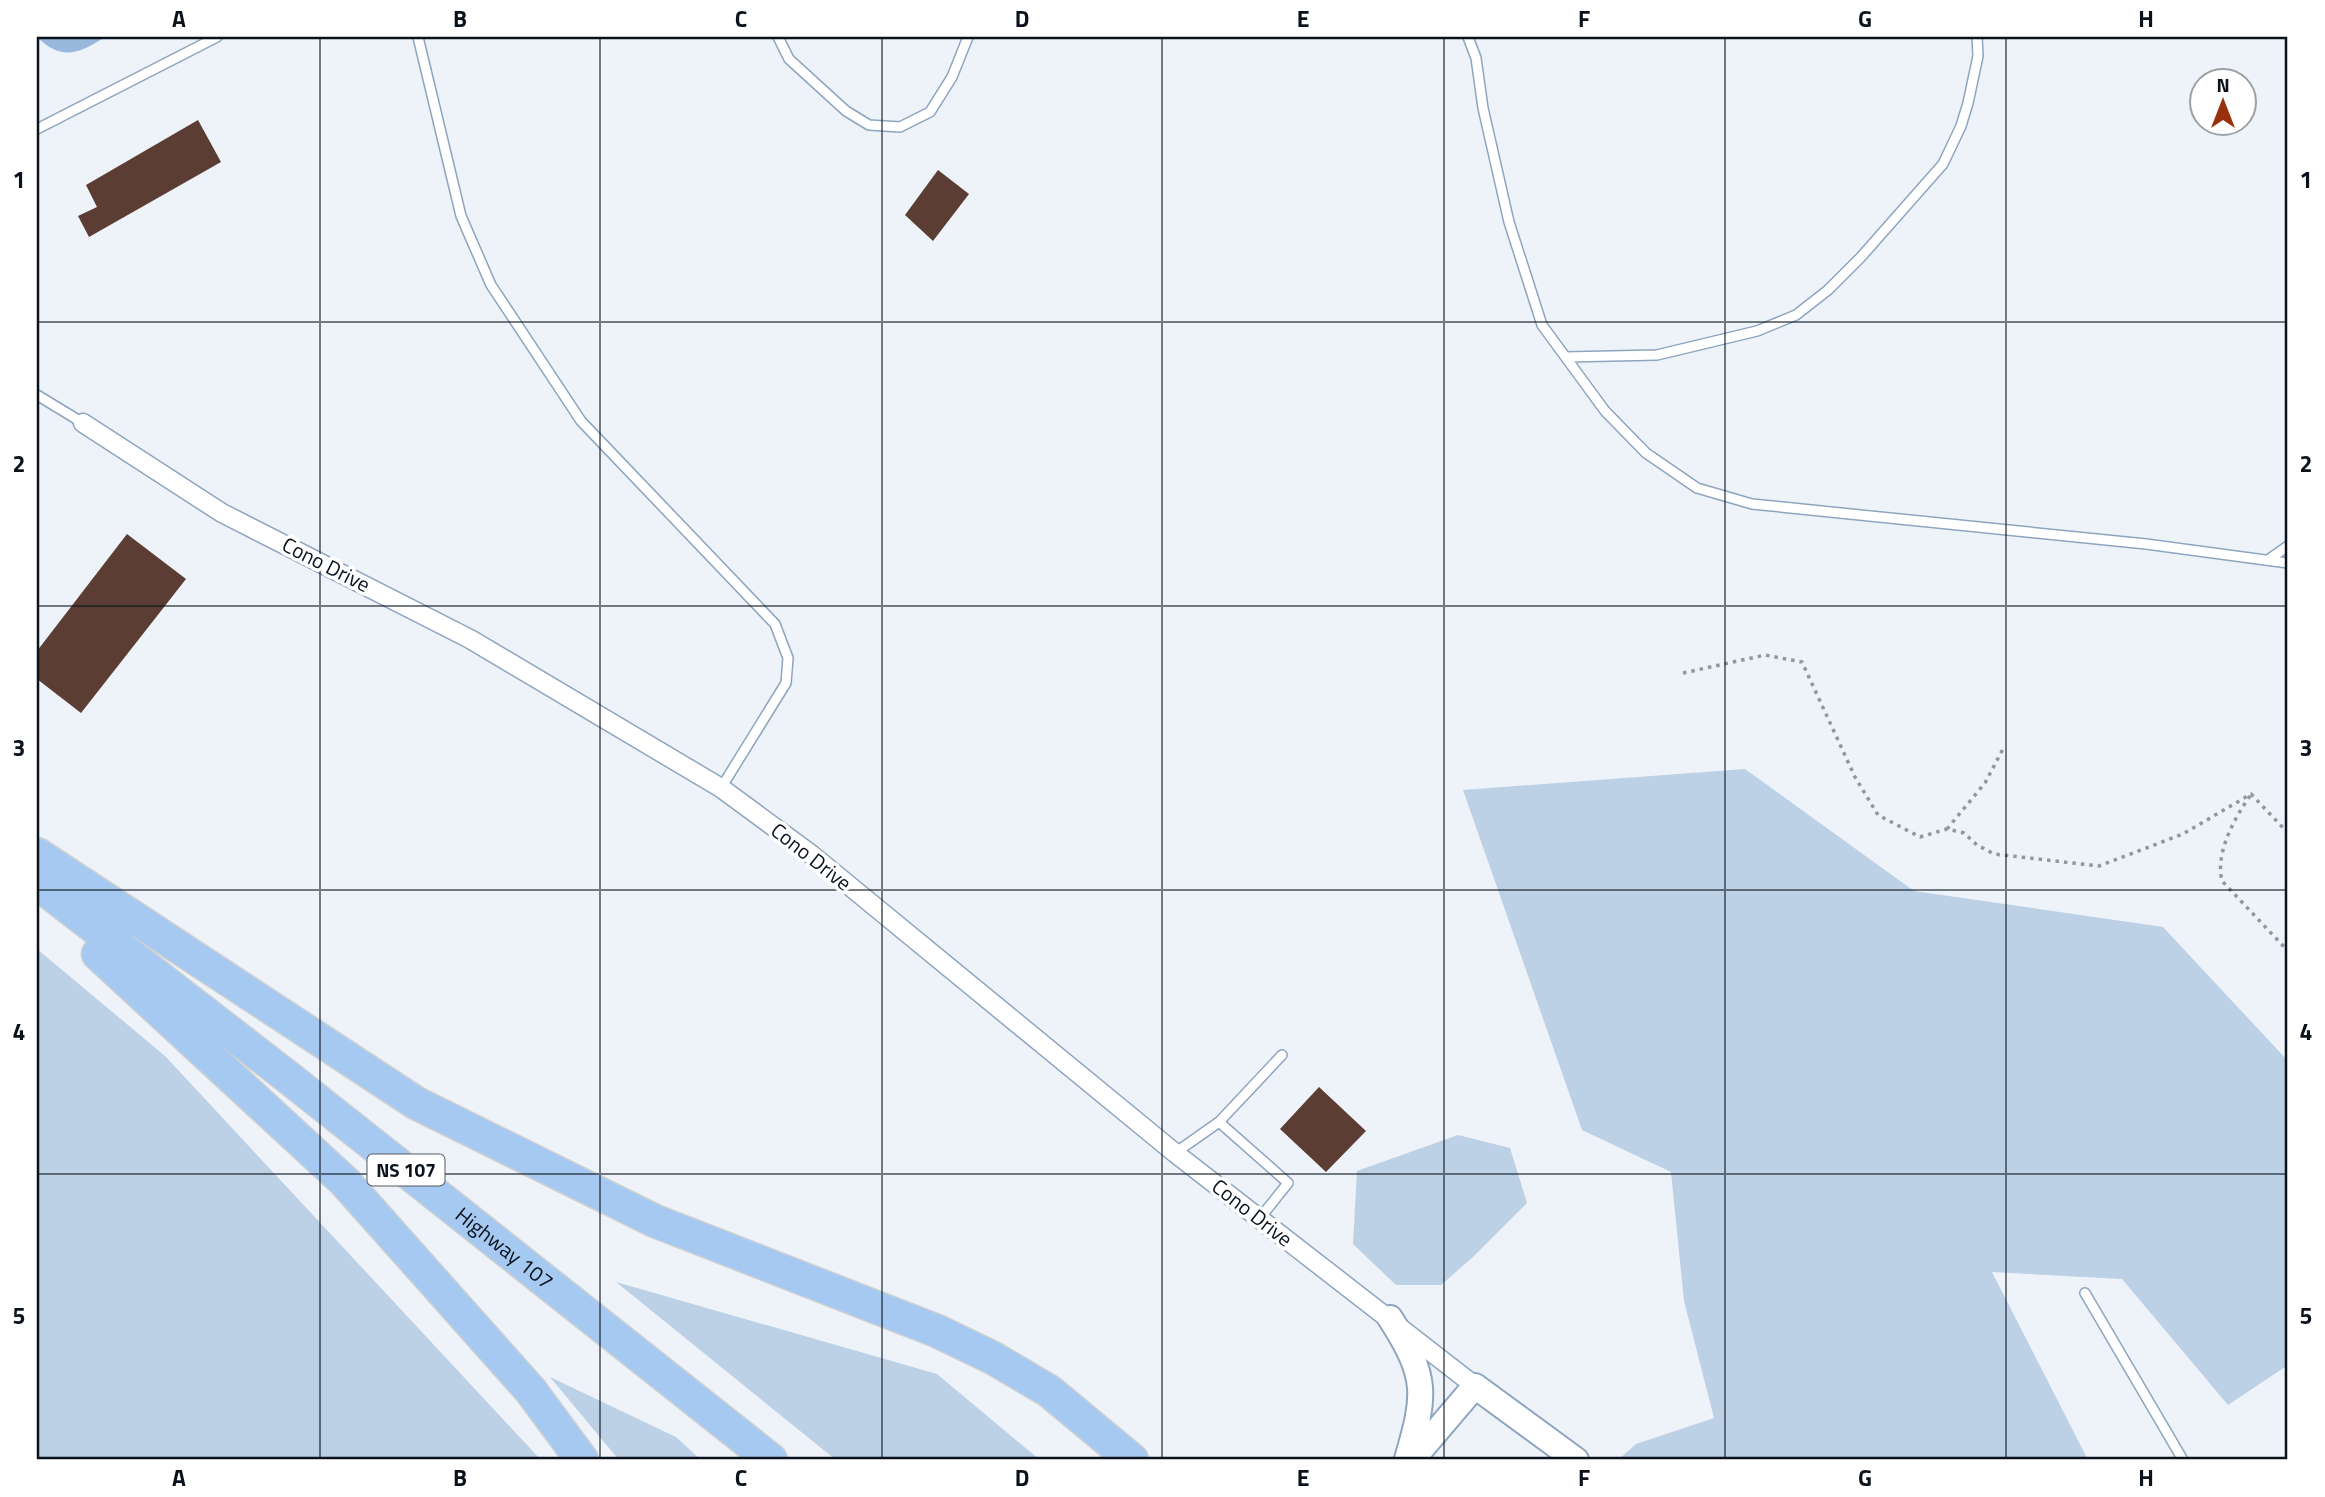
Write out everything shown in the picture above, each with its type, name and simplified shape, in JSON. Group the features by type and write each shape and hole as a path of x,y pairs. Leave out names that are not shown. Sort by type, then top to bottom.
{"highway":[{"path":"37,854 416,1103 655,1221 937,1331 993,1358 1049,1391 1132,1460"},
{"name":"Highway 107","path":"37,883 289,1078 771,1460"},
{"path":"37,892 102,957 345,1182 531,1391 582,1460"}],"street":[{"name":"Cono Drive","path":"83,423 222,513 470,639 720,788 812,855 1175,1153 1475,1386"},
{"path":"1390,1318 1409,1348 1421,1389 1420,1415 1410,1460"},
{"path":"1410,1460 1475,1386 1576,1460"}],"lane":[{"path":"37,129 217,37"},
{"path":"418,37 461,216 491,285 581,421 775,624 788,658 786,684 720,788"},
{"path":"778,37 789,59 846,111 869,125 900,127 930,112 952,77 968,37"},
{"path":"1468,37 1476,58 1483,108 1508,222 1542,325 1605,411 1646,453 1697,488 1752,504 2146,544 2288,563"},
{"path":"1566,358 1657,355 1757,331 1796,315 1828,290 1853,265 1942,164 1961,127 1968,103 1978,57 1977,37"},
{"path":"37,115 48,122"},
{"path":"37,395 83,423"},
{"path":"2268,560 2288,546"},
{"path":"1175,1153 1219,1122 1282,1055"},
{"path":"1219,1122 1288,1183 1261,1219"},
{"path":"2085,1293 2183,1460"}],"path":[{"path":"1683,673 1765,655 1802,662 1855,778 1878,815 1920,837 1947,829 1964,833 1977,845 1994,854 2099,866 2183,834 2251,794"},
{"path":"1947,829 1985,783 2004,747"},
{"path":"2251,794 2288,833"},
{"path":"2251,794 2238,814 2218,867 2222,881 2288,951"}],"shaded area":[{"path":"37,37 105,37 87,48 62,52 54,50"},
{"path":"1745,769 1914,891 2163,927 2288,1061 2288,1365 2228,1405 2122,1279 1992,1272 2088,1460 1618,1460 1636,1444 1714,1418 1684,1301 1671,1172 1582,1130 1463,790"},
{"path":"37,949 165,1056 541,1460 37,1460"},
{"path":"1458,1135 1510,1148 1527,1203 1441,1285 1396,1285 1353,1244 1357,1171"},
{"path":"616,1282 937,1374 1040,1460 836,1460"},
{"path":"550,1377 676,1437 701,1460 619,1460"}],"building":[{"path":"198,120 221,162 89,237 78,216 97,207 86,185"},
{"path":"938,170 969,194 933,241 905,215"},
{"path":"127,534 186,579 81,713 37,679 37,651"},
{"path":"1319,1087 1366,1131 1326,1172 1280,1129"}]}
